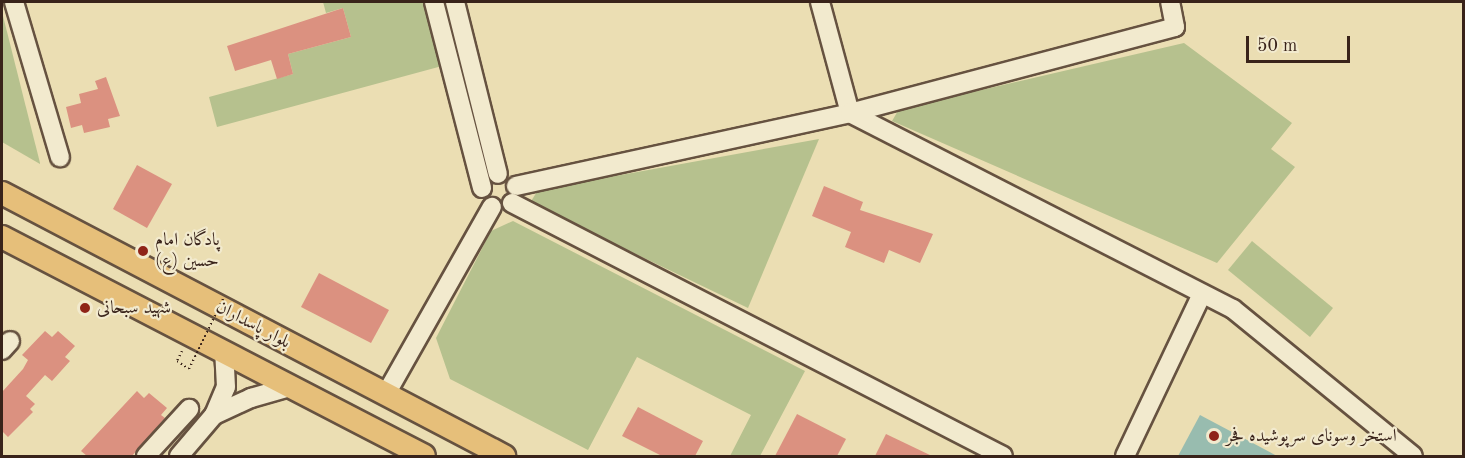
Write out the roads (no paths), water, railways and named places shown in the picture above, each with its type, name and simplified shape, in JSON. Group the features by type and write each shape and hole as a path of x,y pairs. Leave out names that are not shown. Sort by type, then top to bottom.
{"main road":[{"name":"بلوار پاسداران","path":"2,193 504,456"},
{"path":"2,237 424,456"}],"street":[{"path":"14,2 60,157"},
{"path":"434,2 483,199 492,207 503,208 514,195 850,113 1175,27 1170,2"},
{"path":"454,2 498,174"},
{"path":"820,2 850,113 1233,309 1413,456"},
{"path":"482,188 488,178 498,174 509,177 514,195 1003,456"},
{"path":"386,394 492,207"},
{"path":"1125,456 1202,294"},
{"path":"179,456 214,415 226,387 224,353"},
{"path":"214,415 251,398 289,387"},
{"path":"146,456 189,409"}],"water":[{"name":"استخر وسونای سرپوشیده فجر","path":"1200,415 1277,456 1178,456"}],"place":[{"name":"پادگان امام حسین (ع)","path":"143,251"},
{"name":"شهید سبحانی","path":"85,308"},
{"name":"استخر وسونای سرپوشیده فجر","path":"1214,436"}]}
